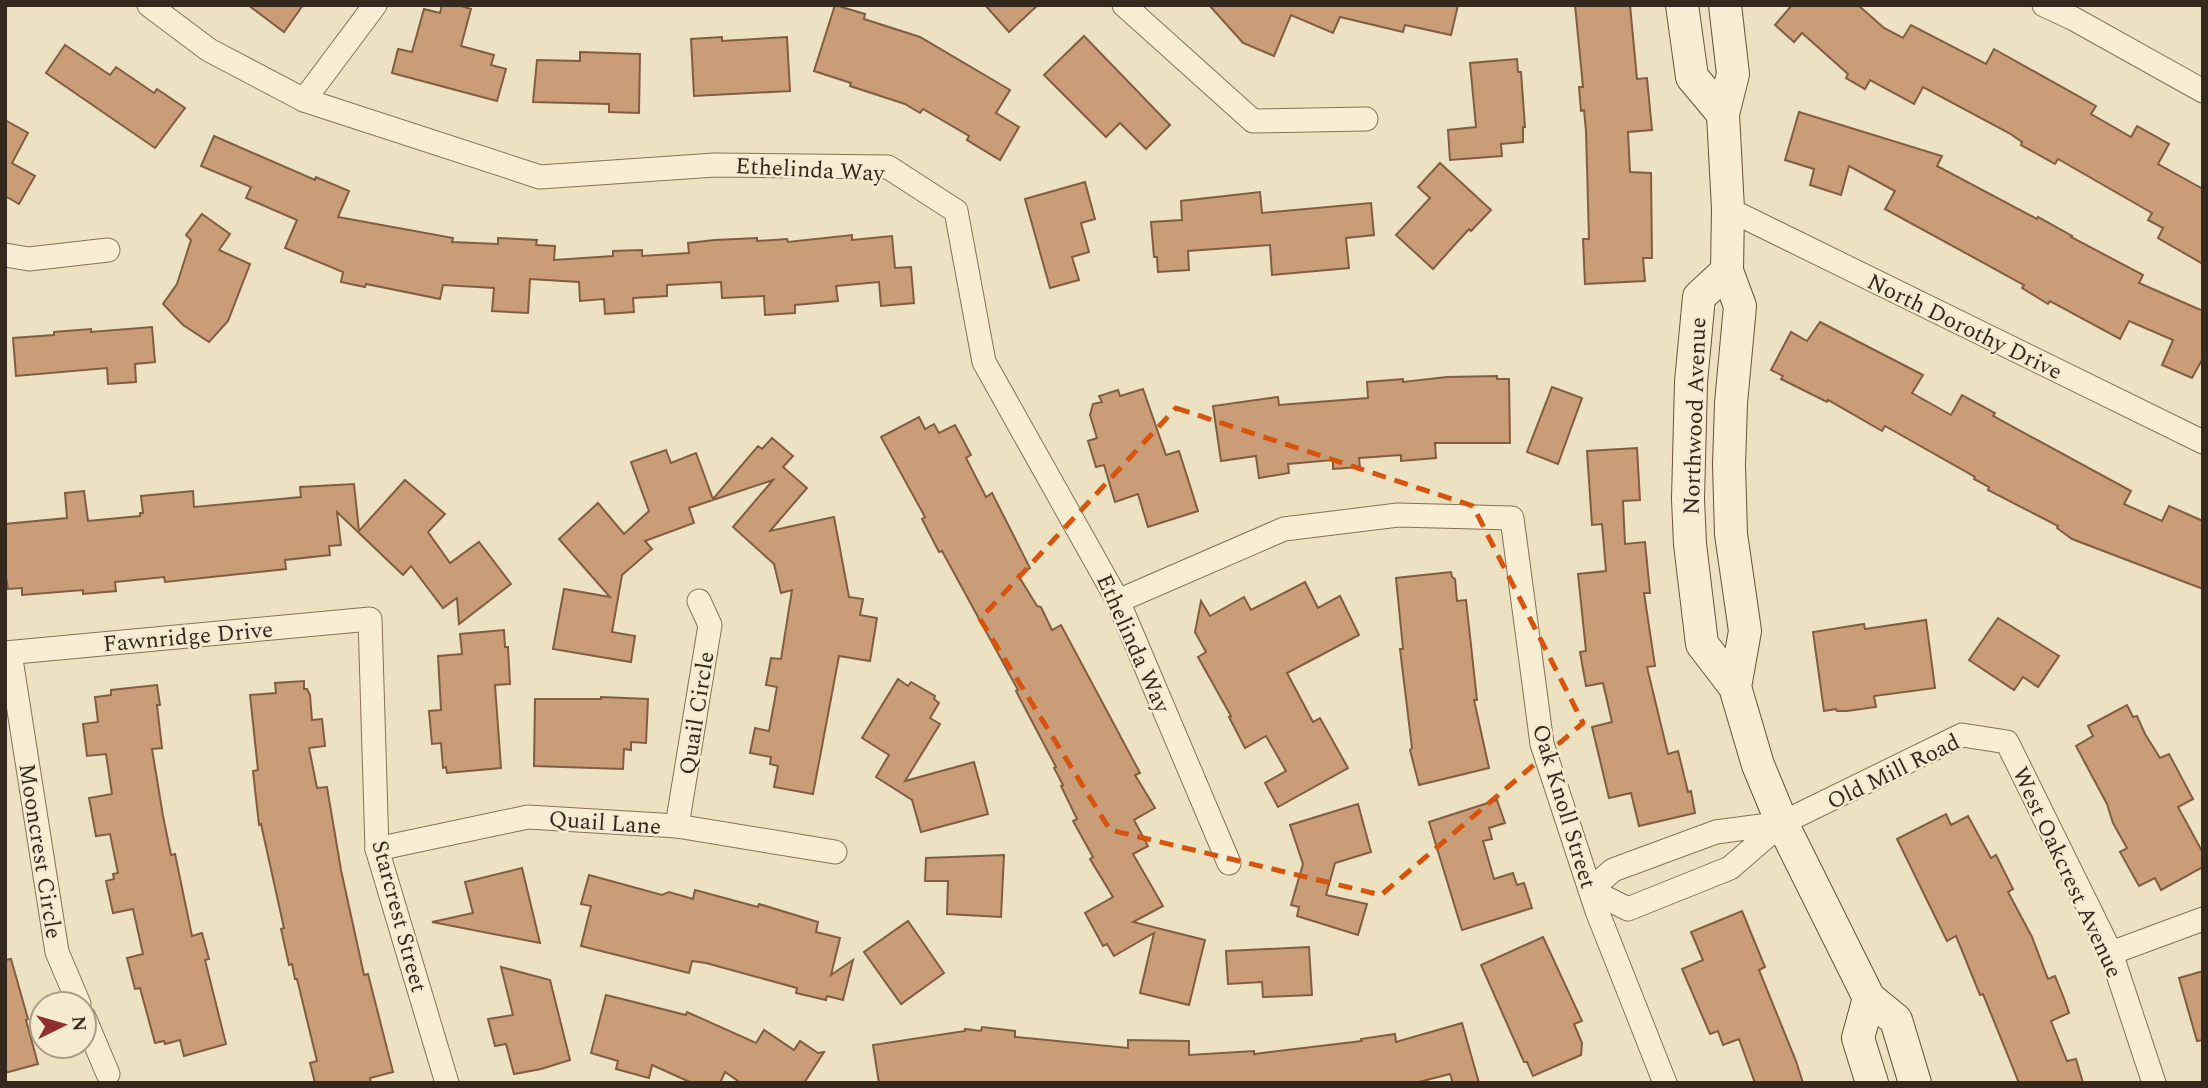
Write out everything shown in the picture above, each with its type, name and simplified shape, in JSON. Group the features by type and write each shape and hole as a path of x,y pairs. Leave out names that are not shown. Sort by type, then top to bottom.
{"street":[{"name":"Ethelinda Way","path":"149,5 209,50 304,100 540,177 715,165 888,167 956,211 984,362 1118,600 1229,863"},
{"path":"304,100 375,5"},
{"path":"1124,5 1253,121 1366,119"},
{"path":"1682,5 1692,77 1723,114"},
{"name":"Northwood Avenue","path":"1725,5 1733,74 1723,114 1728,209 1727,271 1740,306 1731,403 1731,534 1745,631 1735,687"},
{"path":"2044,5 2203,91"},
{"name":"North Dorothy Drive","path":"1728,209 2203,442"},
{"path":"5,254 29,259 108,250"},
{"name":"Northwood Avenue","path":"1727,271 1699,298 1690,406 1690,544 1702,644 1735,687 1758,765 1782,824 1869,998 1896,1020 1915,1083"},
{"name":"Oak Knoll Street","path":"1118,600 1284,529 1398,515 1512,518 1542,744 1590,890 1665,1083"},
{"name":"Quail Circle","path":"677,827 710,625 699,601"},
{"name":"Fawnridge Drive","path":"8,653 370,619"},
{"name":"Starcrest Street","path":"370,619 377,849 447,1083"},
{"name":"Mooncrest Circle","path":"8,653 57,952 73,990"},
{"name":"Old Mill Road","path":"1782,824 1716,832 1613,870 1590,890 1628,909 1730,868 1782,824 1962,735 2007,741"},
{"name":"West Oakcrest Avenue","path":"2007,741 2111,953 2154,1083"},
{"name":"Quail Lane","path":"377,849 528,817 677,827 835,852"},
{"path":"2111,953 2203,919"},
{"path":"1869,998 1858,1038 1872,1083"},
{"path":"98,1050 108,1074"}],"highlighted area":[{"path":"1176,408 1473,506 1583,723 1381,895 1110,830 980,619"}],"building":[{"path":"248,5 303,5 284,32"},
{"path":"442,5 458,5 471,9 461,46 494,55 491,65 506,69 497,101 392,73 398,49 412,52 424,9 440,13"},
{"path":"835,5 865,14 864,19 920,37 1010,90 996,113 1019,127 1000,160 967,140 969,136 923,109 920,113 905,104 814,71"},
{"path":"985,5 1038,5 1009,32"},
{"path":"1209,5 1458,5 1451,35 1405,25 1403,32 1340,17 1333,33 1291,15 1274,56 1243,43"},
{"path":"1575,5 1630,5 1637,79 1647,78 1652,130 1628,132 1630,172 1651,173 1652,258 1643,258 1645,281 1585,284 1583,239 1589,239 1586,131 1584,110 1581,111 1579,87 1583,87"},
{"path":"1792,5 1858,5 1884,28 1903,38 1911,25 1986,64 1994,49 2096,106 2091,114 2131,137 2137,126 2169,144 2158,164 2203,189 2203,264 2158,238 2163,228 2148,220 2152,213 2058,159 2055,164 2021,145 2022,142 2009,133 1923,87 1914,104 1870,80 1865,89 1846,78 1848,74 1802,33 1794,42 1775,25"},
{"path":"1084,36 1170,125 1146,149 1120,123 1106,137 1044,75"},
{"path":"722,37 722,41 787,37 790,91 694,96 691,39"},
{"path":"65,45 110,75 116,67 154,93 157,89 185,108 155,148 46,73"},
{"path":"580,52 640,54 639,113 609,112 609,104 533,102 537,60 580,61"},
{"path":"1517,59 1518,72 1521,72 1525,127 1523,142 1501,144 1502,156 1450,160 1448,130 1476,127 1470,63"},
{"path":"1799,112 1942,156 1937,166 2037,219 2038,217 2143,275 2139,283 2203,311 2203,358 2192,378 2162,365 2173,340 2129,321 2120,339 2050,301 2048,304 2022,288 2024,285 1885,209 1895,191 1849,166 1841,195 1810,185 1814,169 1785,160"},
{"path":"5,120 28,133 12,163 35,176 19,204 5,196"},
{"path":"214,136 315,180 316,177 349,191 338,217 453,238 452,242 498,244 498,238 537,240 536,245 555,246 554,260 613,256 613,251 642,250 642,256 689,253 688,243 715,240 757,238 757,241 787,239 788,242 852,235 852,240 892,236 895,268 911,267 914,303 881,306 879,282 836,286 838,301 795,305 795,313 765,315 764,296 722,298 721,282 667,285 667,296 633,298 634,312 605,314 604,299 580,301 579,282 530,279 528,313 492,311 494,288 443,285 440,299 366,284 365,287 341,282 343,272 285,248 297,220 246,198 251,187 201,166"},
{"path":"1440,163 1491,210 1471,231 1469,229 1433,269 1396,235 1430,198 1418,187"},
{"path":"1085,182 1095,219 1081,223 1089,252 1072,257 1079,280 1050,288 1025,199"},
{"path":"1260,192 1262,213 1371,203 1374,235 1346,238 1349,268 1272,275 1270,245 1188,251 1189,270 1158,272 1151,222 1182,220 1181,201"},
{"path":"202,214 230,234 219,250 250,264 228,321 209,342 183,325 163,304 177,284 191,240 186,235"},
{"path":"1820,322 1923,375 1912,393 1951,415 1962,395 1995,413 1993,416 2131,491 2124,504 2162,521 2169,506 2203,521 2203,589 2072,539 2057,528 2058,526 1988,490 1989,487 1974,479 1975,477 1885,426 1882,431 1828,400 1827,402 1781,379 1783,376 1771,370 1791,332 1807,341"},
{"path":"152,327 155,362 135,364 136,382 108,384 107,368 16,376 13,338 91,329 91,332"},
{"path":"1497,376 1497,379 1509,379 1510,443 1435,443 1436,458 1401,461 1401,455 1359,458 1360,467 1333,469 1333,460 1288,464 1289,473 1259,478 1256,456 1221,461 1213,406 1278,397 1279,405 1368,398 1367,382"},
{"path":"1552,387 1582,398 1558,464 1527,452"},
{"path":"1143,389 1166,455 1179,451 1198,511 1148,527 1138,494 1115,502 1104,465 1096,467 1088,441 1097,438 1090,415 1093,404 1102,402 1099,396 1118,390 1120,396"},
{"path":"919,417 925,429 934,424 939,433 955,425 971,455 966,458 986,497 992,493 1030,568 1018,575 1037,606 1041,607 1052,630 1061,625 1140,773 1135,775 1155,808 1134,820 1148,846 1133,854 1163,906 1133,922 1205,940 1189,1005 1140,993 1154,933 1114,956 1107,944 1103,946 1085,913 1113,897 1090,859 1093,857 1073,821 1077,819 1061,786 1063,785 1054,768 1056,767 1016,691 1018,690 942,551 939,552 922,519 925,517 881,437"},
{"path":"772,438 793,456 783,467 807,488 770,531 834,517 849,597 863,599 860,615 877,618 870,661 839,656 813,794 774,787 778,766 770,764 771,757 750,753 755,728 769,731 777,687 766,685 771,658 781,659 792,590 781,593 774,564 733,527 773,480 689,508 694,523 645,541 652,549 622,575 612,632 635,636 631,662 553,649 564,589 610,597 559,539 598,503 624,534 649,511 631,462 666,450 671,463 696,453 713,499 758,446 762,449"},
{"path":"1637,448 1640,500 1623,501 1625,544 1645,542 1650,593 1644,593 1655,666 1647,667 1668,754 1678,751 1695,813 1639,826 1631,793 1609,798 1592,727 1612,722 1603,683 1586,686 1580,652 1586,651 1578,574 1606,571 1602,524 1592,525 1587,451"},
{"path":"405,480 445,514 428,532 450,563 479,542 511,584 459,624 457,598 443,608 411,566 403,575 337,512 341,545 329,546 330,555 285,560 286,569 165,582 164,577 115,582 116,591 83,594 83,590 22,595 22,588 8,589 5,571 5,524 67,518 65,493 84,491 88,521 140,516 140,513 143,513 141,496 193,491 194,507 301,497 300,487 354,484 359,531"},
{"path":"1451,572 1455,579 1457,601 1466,600 1477,700 1474,700 1489,768 1419,785 1410,750 1412,748 1400,649 1403,649 1396,578"},
{"path":"1305,582 1318,608 1340,596 1359,635 1287,673 1313,722 1320,718 1348,768 1278,807 1265,783 1286,771 1266,736 1245,748 1229,717 1231,716 1198,657 1206,652 1195,632 1201,601 1210,616 1244,597 1251,610"},
{"path":"1998,618 2059,656 2038,687 2023,677 2014,690 1969,660"},
{"path":"1926,620 1935,688 1874,696 1876,707 1824,711 1813,632 1864,624 1865,629"},
{"path":"504,630 510,684 495,685 501,768 447,773 446,767 443,768 441,743 432,744 429,711 441,710 438,656 462,654 460,634"},
{"path":"898,679 908,686 911,682 935,696 934,699 939,703 930,718 940,724 905,781 974,762 988,814 921,832 912,800 876,777 889,755 862,738"},
{"path":"304,681 304,689 307,689 310,695 312,720 322,719 325,746 309,748 317,788 327,787 341,870 364,975 368,974 393,1072 370,1078 371,1083 315,1083 310,1063 317,1061 297,979 292,964 289,965 281,929 284,928 261,824 259,825 253,771 258,770 250,695 276,693 275,683"},
{"path":"157,685 162,748 152,749 163,816 171,855 175,854 192,936 202,933 209,959 205,960 226,1044 184,1056 180,1040 165,1044 164,1041 155,1043 140,988 135,989 127,958 143,954 133,909 113,913 106,881 114,879 113,874 118,873 110,834 96,836 89,798 112,794 106,754 87,756 83,724 98,722 95,697 111,695 111,690"},
{"path":"535,699 648,699 646,743 631,742 631,750 624,749 623,769 534,766"},
{"path":"2127,705 2133,717 2137,716 2160,758 2169,754 2193,799 2178,807 2203,853 2203,867 2161,890 2155,878 2139,886 2120,852 2127,848 2076,746 2093,736 2088,726"},
{"path":"1497,800 1505,823 1489,828 1492,839 1483,841 1494,879 1513,873 1517,885 1524,883 1532,908 1462,930 1429,822"},
{"path":"1358,804 1371,852 1335,863 1326,895 1367,904 1358,935 1297,916 1299,907 1291,905 1303,864 1290,825"},
{"path":"1946,814 1951,825 1968,816 1991,858 1996,855 2013,889 2008,892 2032,937 2048,979 2055,976 2065,1001 2069,1013 2051,1021 2067,1061 2076,1059 2083,1083 2019,1083 1956,936 1947,941 1897,839"},
{"path":"1004,855 1001,917 947,914 948,881 925,881 926,858"},
{"path":"522,868 540,943 432,922 473,913 465,882"},
{"path":"589,875 662,895 669,892 693,899 695,890 758,907 759,904 818,922 816,932 840,938 831,975 853,960 843,1000 827,996 826,1000 796,993 797,988 706,963 692,961 689,973 581,946 591,906 581,904"},
{"path":"1742,911 1765,967 1759,970 1803,1083 1755,1083 1739,1039 1723,1045 1718,1031 1710,1034 1682,969 1703,960 1691,932"},
{"path":"908,921 944,973 901,1004 864,952"},
{"path":"1543,937 1582,1021 1574,1024 1582,1043 1581,1055 1533,1076 1527,1062 1524,1062 1481,965"},
{"path":"1309,947 1312,995 1263,997 1262,982 1228,984 1226,951"},
{"path":"11,959 28,1019 28,1060 37,1060 38,1064 5,1073 5,960"},
{"path":"501,967 550,980 570,1060 514,1074 506,1044 495,1046 488,1019 513,1015"},
{"path":"2203,971 2203,1040 2197,1041 2179,978"},
{"path":"606,995 686,1015 687,1012 756,1043 764,1030 794,1050 800,1041 818,1053 824,1052 804,1083 741,1083 725,1072 720,1083 692,1083 652,1065 649,1078 616,1069 618,1061 591,1053"},
{"path":"1462,1023 1479,1083 1453,1083 1450,1074 1415,1083 879,1083 873,1045 965,1029 981,1031 982,1027 1015,1031 1015,1037 1128,1048 1128,1040 1189,1041 1189,1055 1254,1051 1254,1054 1362,1041 1361,1039 1395,1034 1396,1042"}]}
